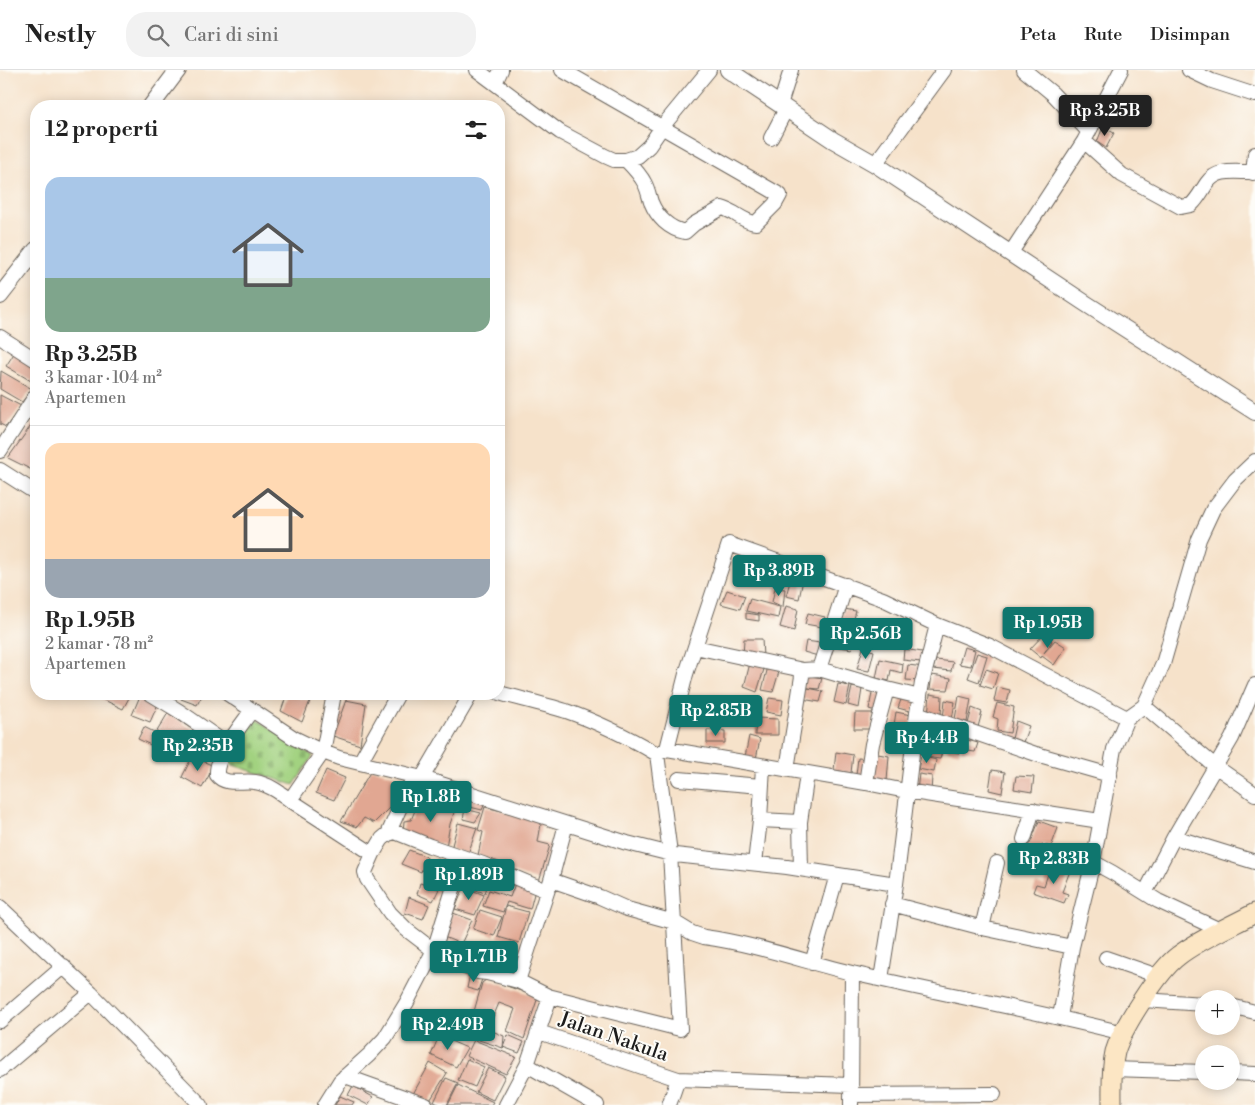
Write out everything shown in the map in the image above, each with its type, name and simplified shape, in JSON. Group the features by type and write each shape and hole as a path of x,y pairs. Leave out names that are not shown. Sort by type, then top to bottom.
{"main road":[{"path":"1112,1105 1112,1069 1116,1050 1123,1033 1158,976 1185,950 1255,913"}],"street":[{"path":"156,100 178,70"},
{"path":"477,70 560,132 614,160 626,160 638,156 649,146 662,127 709,70"},
{"path":"494,83 501,70"},
{"path":"728,70 833,140 875,164 1010,254 1255,412"},
{"path":"771,138 783,107 790,70"},
{"path":"875,164 944,70"},
{"path":"1024,70 1053,94 1086,137 1122,175 1181,207 1191,205 1216,174 1221,172 1254,173 1255,154"},
{"path":"1189,70 1212,81 1255,95"},
{"path":"570,72 780,195 775,204 756,223 748,222 730,210 722,208 684,232 674,230 657,215 651,203 646,185 638,172 626,160"},
{"path":"1010,254 1086,137 1117,72"},
{"path":"0,296 30,258"},
{"path":"0,338 30,356"},
{"path":"0,451 30,404"},
{"path":"1060,1017 1072,947 1093,862 1114,749 1128,718 1144,706 1163,664 1199,539 1214,509 1235,480 1255,461"},
{"path":"0,470 30,489"},
{"path":"467,700 418,777 388,834 382,839 373,854 365,872 366,879 390,913 413,934 434,950 468,969 518,981 548,996 680,1029 662,751 729,544 883,599 937,625 990,646 1128,718"},
{"path":"819,668 846,585"},
{"path":"881,979 896,884 917,713 937,625"},
{"path":"695,647 803,670 819,668 920,697"},
{"path":"787,769 803,670"},
{"path":"1145,893 1174,837 1232,738 1255,685"},
{"path":"866,783 872,744 888,689"},
{"path":"505,695 591,720 662,751 787,769 906,792 1100,821"},
{"path":"161,700 228,745"},
{"path":"237,700 294,738 339,758 418,777 627,844 670,854 801,869 896,884"},
{"path":"290,800 323,752 333,700"},
{"path":"360,762 395,700"},
{"path":"1144,706 1215,766 1255,794"},
{"path":"252,710 228,745 218,765 219,778 224,781 262,783 373,854"},
{"path":"917,713 1036,754 1110,775"},
{"path":"754,863 760,820 763,766"},
{"path":"801,869 800,822 807,774"},
{"path":"679,779 761,786"},
{"path":"1024,839 1033,810"},
{"path":"760,820 800,822"},
{"path":"518,981 549,886 566,824"},
{"path":"388,834 398,833 463,858 549,886 600,897 627,909 674,922 692,933 704,937 989,1004 1060,1017 1123,1033"},
{"path":"1174,837 1255,862"},
{"path":"325,1105 335,1086 369,1055 394,1024 412,994 434,950 463,858"},
{"path":"1093,862 1114,873 1158,902 1222,931"},
{"path":"982,928 997,863"},
{"path":"812,962 837,875"},
{"path":"892,904 982,928 1072,947"},
{"path":"0,907 64,966 201,1105"},
{"path":"1106,958 1158,976"},
{"path":"0,1021 64,966"},
{"path":"851,1095 852,972"},
{"path":"0,1070 91,993"},
{"path":"506,1105 527,1065 540,1032 548,996"},
{"path":"1142,1000 1195,1003"},
{"path":"1240,1008 1254,1010"},
{"name":"Jalan Nakula","path":"540,1032 678,1079 669,1105"},
{"path":"527,1065 598,1105"},
{"path":"1112,1069 1195,1072"},
{"path":"1240,1073 1255,1074"},
{"path":"345,1076 426,1105"},
{"path":"678,1079 851,1095 994,1094"}],"green space":[{"path":"252,716 313,756 294,785 233,765 226,760"}],"building":[{"path":"1103,127 1114,133 1106,148 1097,142"},
{"path":"15,352 30,361 30,380 6,366"},
{"path":"1,371 30,388 30,392 22,402 0,389"},
{"path":"0,395 21,406 6,427 0,424"},
{"path":"30,427 30,469 8,458"},
{"path":"749,562 766,568 761,583 744,577"},
{"path":"792,574 804,575 799,599 786,596"},
{"path":"775,588 785,589 783,607 772,602"},
{"path":"727,590 745,596 740,609 721,604"},
{"path":"750,599 780,607 778,618 746,611"},
{"path":"786,606 798,609 794,631 780,627"},
{"path":"844,609 856,611 850,634 838,630"},
{"path":"746,613 759,615 759,621 746,619"},
{"path":"808,613 825,617 822,627 805,624"},
{"path":"860,621 870,623 867,637 855,634"},
{"path":"890,629 900,633 898,645 888,641"},
{"path":"836,633 854,637 852,649 833,646"},
{"path":"1044,634 1052,641 1044,653 1055,640 1066,647 1054,665 1030,649"},
{"path":"744,639 762,639 763,657 743,657"},
{"path":"806,641 820,643 818,656 804,652"},
{"path":"964,647 975,650 971,666 959,664"},
{"path":"863,648 874,651 869,671 857,669"},
{"path":"904,649 922,652 921,662 903,660"},
{"path":"977,653 987,656 979,682 968,678"},
{"path":"880,659 903,664 902,673 891,670 889,681 876,678"},
{"path":"936,660 953,662 951,671 933,669"},
{"path":"750,663 765,666 757,692 744,687"},
{"path":"769,663 781,665 773,692 762,690"},
{"path":"908,665 924,667 921,681 906,680"},
{"path":"986,669 998,673 993,689 980,685"},
{"path":"805,675 822,678 819,689 808,688 823,691 820,702 802,699"},
{"path":"932,675 951,678 948,690 930,689"},
{"path":"838,684 850,686 846,705 834,702"},
{"path":"852,687 862,689 859,708 848,705"},
{"path":"997,687 1010,690 1007,703 994,701"},
{"path":"872,693 883,695 879,712 869,709"},
{"path":"930,694 942,696 941,716 928,715"},
{"path":"959,696 971,699 967,722 955,719"},
{"path":"902,697 916,700 913,712 898,708"},
{"path":"769,698 783,700 781,715 766,712"},
{"path":"104,700 128,700 123,709"},
{"path":"138,700 149,700 158,704 150,722 132,715"},
{"path":"184,700 200,700 197,705"},
{"path":"285,700 310,701 302,722 281,711"},
{"path":"346,700 366,704 360,745 333,736"},
{"path":"945,700 955,702 952,720 943,719"},
{"path":"997,703 1014,707 1010,733 997,731 998,719 993,717"},
{"path":"972,708 982,712 978,727 968,724"},
{"path":"896,712 911,715 910,728 894,725"},
{"path":"168,713 193,730 188,739 198,744 190,758 178,758 138,739 144,727 156,733"},
{"path":"855,713 873,713 871,729 854,729"},
{"path":"756,718 778,719 778,735 755,735"},
{"path":"1016,721 1029,726 1023,742 1012,739"},
{"path":"929,723 949,729 946,740 926,735"},
{"path":"896,727 910,730 907,744 893,741"},
{"path":"707,730 725,731 725,743 707,743"},
{"path":"952,730 962,732 959,753 947,750"},
{"path":"749,736 760,739 756,759 745,757"},
{"path":"964,739 978,743 975,752 961,750"},
{"path":"926,745 943,748 940,759 925,757"},
{"path":"836,752 853,755 851,773 834,770"},
{"path":"878,754 889,756 887,781 873,780"},
{"path":"921,756 936,760 934,772 918,769"},
{"path":"195,758 214,766 202,788 182,777 190,761"},
{"path":"858,758 868,759 865,776 856,775"},
{"path":"372,769 405,779 390,807 374,823 364,818 357,827 341,821"},
{"path":"326,770 345,778 334,800 316,793"},
{"path":"992,770 1005,772 1002,793 989,790"},
{"path":"919,774 932,776 931,793 917,791"},
{"path":"1016,776 1034,777 1032,792 1014,789"},
{"path":"470,796 486,801 482,810 466,806"},
{"path":"435,798 456,807 450,824 446,847 403,833 404,821 411,820 416,808 429,811"},
{"path":"485,807 510,813 511,808 542,818 538,842 550,845 539,881 498,867 499,862 478,855 483,832 478,830"},
{"path":"465,809 481,813 475,822 463,819"},
{"path":"1039,821 1058,828 1051,847 1042,844 1039,862 1024,860 1030,838 1032,839"},
{"path":"458,823 477,828 468,854 451,849"},
{"path":"409,850 427,857 421,872 401,864"},
{"path":"435,859 454,865 450,876 432,871"},
{"path":"470,863 492,872 485,893 464,886"},
{"path":"1051,865 1070,871 1062,892 1068,894 1064,903 1033,892 1036,884 1044,886"},
{"path":"497,871 515,879 512,886 493,881"},
{"path":"432,872 451,878 446,889 428,883"},
{"path":"516,881 535,890 530,909 507,902 503,912 483,906 489,890 510,897"},
{"path":"420,883 439,889 433,901 417,894"},
{"path":"464,887 484,895 475,915 455,909"},
{"path":"409,897 429,905 423,919 405,913"},
{"path":"506,906 528,912 519,943 498,937"},
{"path":"480,910 502,917 494,936 473,929"},
{"path":"453,913 472,920 461,944 444,937"},
{"path":"465,942 476,947 468,963 457,956"},
{"path":"470,974 482,979 478,991 467,988"},
{"path":"487,979 538,997 524,1039 507,1031 515,1009 499,1003 489,1027 471,1022 482,983"},
{"path":"471,1022 504,1036 503,1048 473,1038"},
{"path":"508,1035 524,1042 519,1053 503,1047"},
{"path":"439,1036 467,1048 456,1067 431,1055"},
{"path":"474,1040 516,1057 506,1074 466,1056"},
{"path":"467,1059 484,1067 475,1087 458,1080"},
{"path":"430,1063 447,1073 429,1102 413,1094"},
{"path":"488,1068 505,1076 493,1100 476,1092"},
{"path":"446,1078 458,1083 447,1105 441,1105 434,1102"},
{"path":"458,1085 493,1102 491,1105 448,1105"},
{"path":"353,1086 373,1097 368,1105 348,1095"},
{"path":"340,1096 354,1102 352,1105 335,1105"}]}
